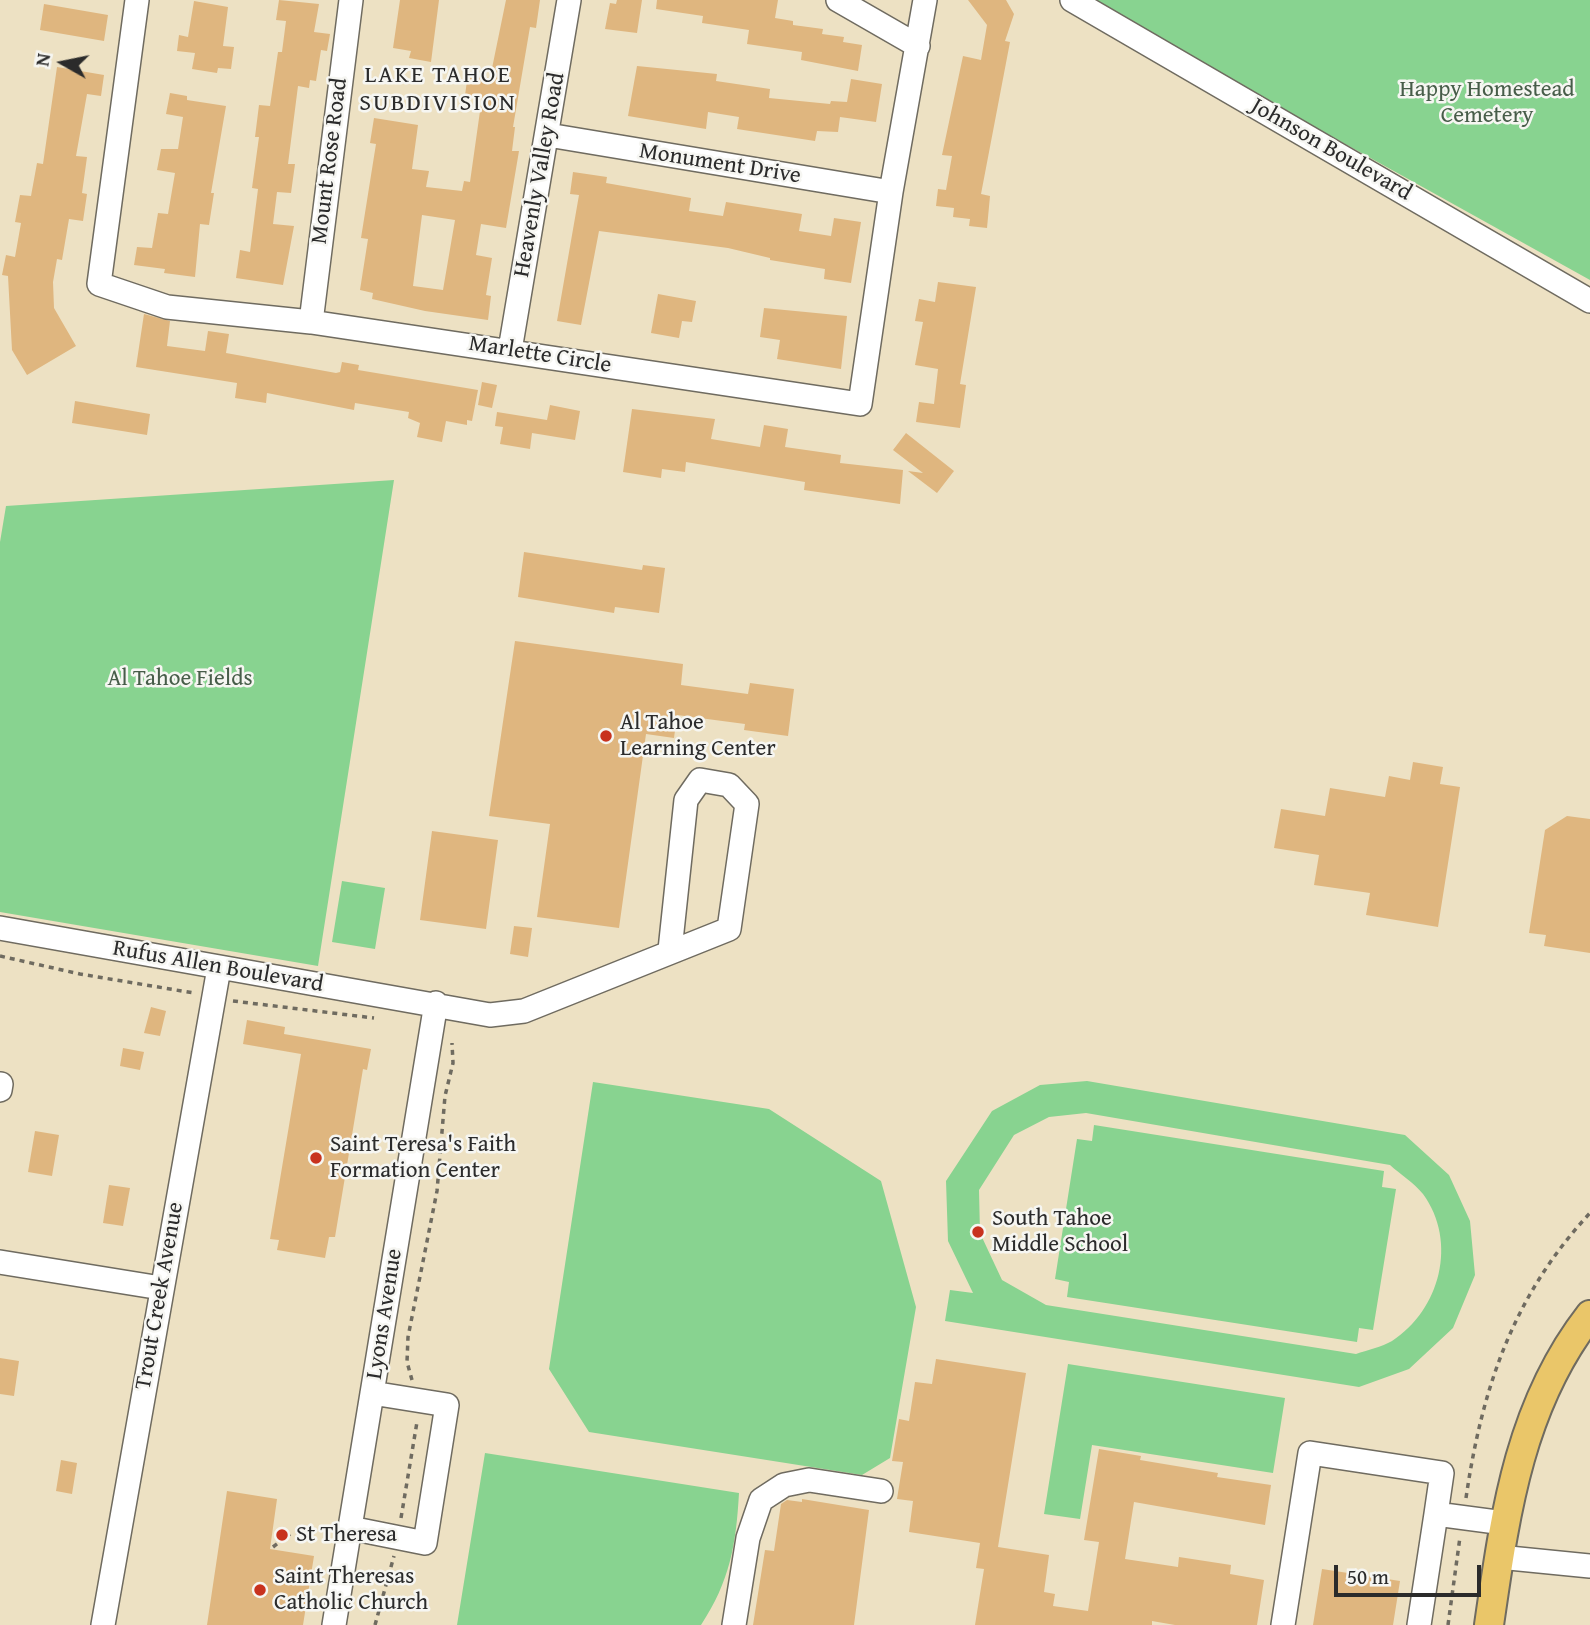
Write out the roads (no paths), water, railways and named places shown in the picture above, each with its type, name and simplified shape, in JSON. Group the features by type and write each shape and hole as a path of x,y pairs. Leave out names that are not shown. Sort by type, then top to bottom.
{"main road":[{"path":"1489,1625 1504,1522 1521,1447 1535,1409 1556,1368 1590,1315"}],"street":[{"name":"Marlette Circle","path":"137,0 99,284 167,307 311,321 860,404 891,192 925,0"},
{"name":"Mount Rose Road","path":"311,321 351,0"},
{"name":"Heavenly Valley Road","path":"510,350 569,0"},
{"path":"838,0 918,46"},
{"name":"Johnson Boulevard","path":"1072,0 1590,302"},
{"name":"Monument Drive","path":"548,135 891,192"},
{"name":"Rufus Allen Boulevard","path":"0,928 219,968 436,1003 490,1015 524,1011 670,950 729,929 747,804 729,785 700,780 685,800 670,950"},
{"name":"Trout Creek Avenue","path":"103,1625 219,968"},
{"name":"Lyons Avenue","path":"334,1625 436,1003"},
{"path":"0,1262 161,1288"},
{"path":"350,1528 425,1543 447,1405 372,1393"},
{"path":"1283,1625 1310,1452 1442,1473 1419,1625"},
{"path":"734,1625 748,1538 761,1500 784,1485 809,1480 881,1491"},
{"path":"1436,1514 1504,1522"},
{"path":"1499,1557 1590,1566"}],"place":[{"name":"Al Tahoe Learning Center","path":"606,736"},
{"name":"Saint Teresa's Faith Formation Center","path":"316,1158"},
{"name":"South Tahoe Middle School","path":"978,1232"},
{"name":"St Theresa","path":"282,1535"},
{"name":"Saint Theresas Catholic Church","path":"260,1590"}],"district":[{"name":"LAKE TAHOE SUBDIVISION","path":"438,90"}],"park label":[{"name":"Happy Homestead Cemetery","path":"1487,103"},
{"name":"Al Tahoe Fields","path":"180,679"}]}
